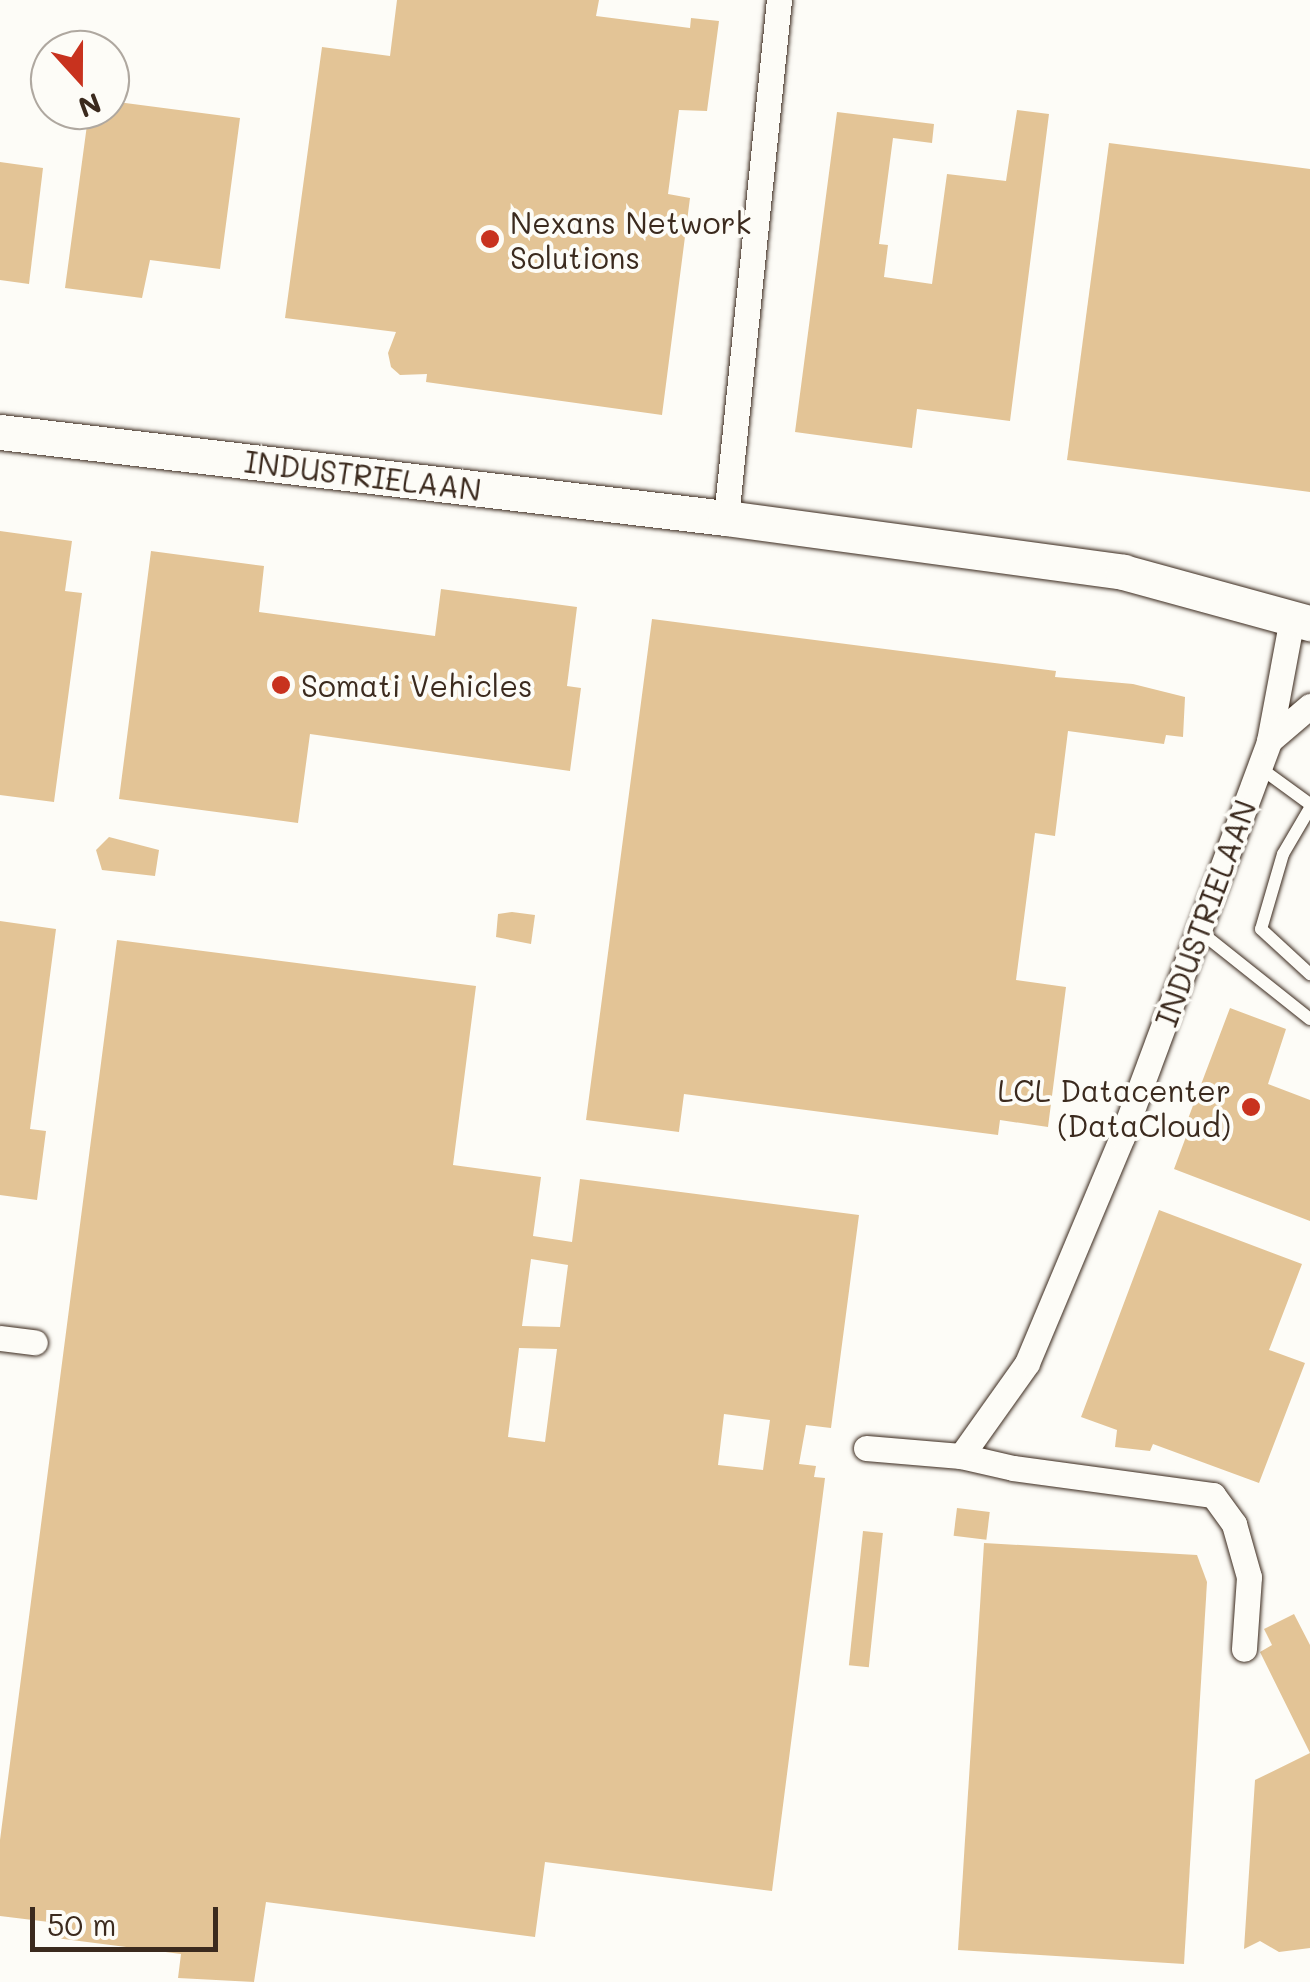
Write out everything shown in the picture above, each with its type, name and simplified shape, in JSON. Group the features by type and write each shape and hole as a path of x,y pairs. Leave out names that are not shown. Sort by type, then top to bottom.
{"street":[{"path":"726,518 779,0"},
{"name":"INDUSTRIELAAN","path":"0,432 726,518 1123,572 1301,621"},
{"path":"1269,741 1301,621"},
{"name":"INDUSTRIELAAN","path":"961,1456 1027,1363 1122,1137 1269,741 1310,706"},
{"path":"0,1338 36,1342"},
{"path":"866,1448 961,1456 1013,1468 1213,1496 1234,1524 1249,1577 1244,1649"}],"lane":[{"path":"1258,767 1310,806 1283,854 1261,930 1310,974"},
{"path":"1198,930 1310,1019"}],"building":[{"name":"Nexans Network Solutions","path":"397,0 599,0 596,16 690,28 691,18 719,21 707,111 679,110 668,194 690,198 662,415 426,382 427,374 400,375 391,367 388,353 396,332 285,318 322,47 390,56"},
{"path":"130,104 240,118 220,269 150,260 142,298 65,288 86,130 130,130"},
{"path":"1017,110 1049,114 1010,421 917,409 912,448 795,432 837,112 934,124 932,143 893,138 879,244 888,245 884,277 932,284 947,174 1006,181"},
{"path":"1109,143 1310,169 1310,492 1067,460"},
{"path":"0,162 43,168 29,284 0,280"},
{"path":"0,531 72,541 65,591 82,593 54,802 0,795"},
{"name":"Somati Vehicles","path":"151,551 264,566 259,612 435,636 441,589 577,607 567,686 581,688 570,771 310,734 298,823 119,799"},
{"path":"652,619 1056,671 1055,677 1133,684 1185,697 1183,737 1166,735 1164,744 1068,731 1055,836 1035,833 1016,980 1066,987 1048,1127 1000,1120 998,1135 684,1094 679,1132 586,1120"},
{"path":"109,837 159,850 155,876 102,870 96,850"},
{"path":"498,914 535,915 531,944 496,937"},
{"path":"0,921 56,929 30,1129 46,1131 37,1200 0,1195"},
{"path":"117,940 476,986 453,1165 541,1177 533,1236 572,1242 580,1179 859,1215 831,1428 806,1425 799,1464 816,1466 814,1477 825,1478 772,1891 545,1862 535,1937 266,1902 254,1982 178,1978 181,1954 48,1937 49,1922 0,1916 0,1840","holes":["531,1259 568,1265 560,1327 522,1326","519,1348 557,1349 545,1442 508,1437","724,1414 770,1420 763,1470 718,1465"]},
{"name":"LCL Datacenter (DataCloud)","path":"1230,1008 1286,1029 1268,1084 1310,1100 1310,1221 1174,1169 1187,1134 1183,1132"},
{"path":"1159,1210 1302,1264 1269,1350 1305,1363 1259,1483 1153,1444 1150,1451 1115,1447 1117,1430 1081,1417"},
{"path":"957,1508 990,1512 986,1540 954,1536"},
{"path":"863,1531 883,1533 869,1667 849,1665"},
{"path":"984,1543 1197,1555 1207,1582 1184,1964 958,1950"},
{"path":"1294,1614 1310,1645 1310,1753 1260,1652 1272,1645 1264,1629"},
{"path":"1310,1753 1310,1948 1279,1952 1260,1941 1244,1949 1255,1780"}],"place":[{"name":"Nexans Network Solutions","path":"490,239"},
{"name":"Somati Vehicles","path":"281,685"},
{"name":"LCL Datacenter (DataCloud)","path":"1251,1107"}]}
